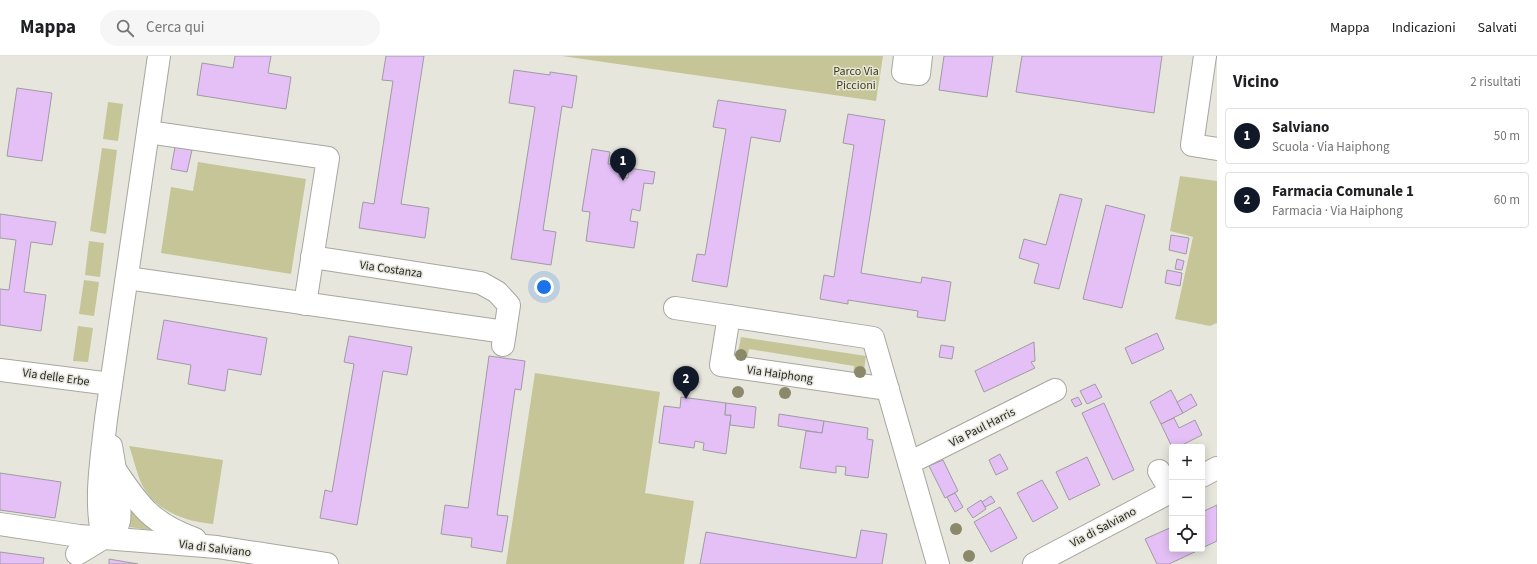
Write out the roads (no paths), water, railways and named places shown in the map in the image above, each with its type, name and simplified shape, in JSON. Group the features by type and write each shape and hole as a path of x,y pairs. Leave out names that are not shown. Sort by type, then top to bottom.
{"street":[{"path":"905,56 903,72 919,74 921,56"},
{"path":"1205,56 1192,145 1217,149"},
{"path":"0,524 78,551 103,537 99,523 108,472 106,419 148,132 155,57"},
{"path":"127,278 305,304 328,158 148,132"},
{"name":"Via Costanza","path":"305,304 504,339 509,305 497,292 481,283 312,257"},
{"path":"676,308 873,338 938,564"},
{"name":"Via Haiphong","path":"729,316 721,365 888,389"},
{"name":"Via delle Erbe","path":"0,370 111,384"},
{"name":"Via Paul Harris","path":"909,463 1055,390"},
{"path":"1205,474 1217,468"},
{"path":"1159,471 1169,486"},
{"path":"108,472 132,495 153,519 176,532 217,547"},
{"path":"78,551 108,472"},
{"name":"Via di Salviano","path":"1034,564 1169,493"},
{"name":"Via di Salviano","path":"103,537 217,547 327,564"}],"place":[{"name":"Salviano","path":"623,181"},
{"name":"Farmacia Comunale 1","path":"686,399"}],"park label":[{"name":"Parco Via Piccioni","path":"856,78"}]}
